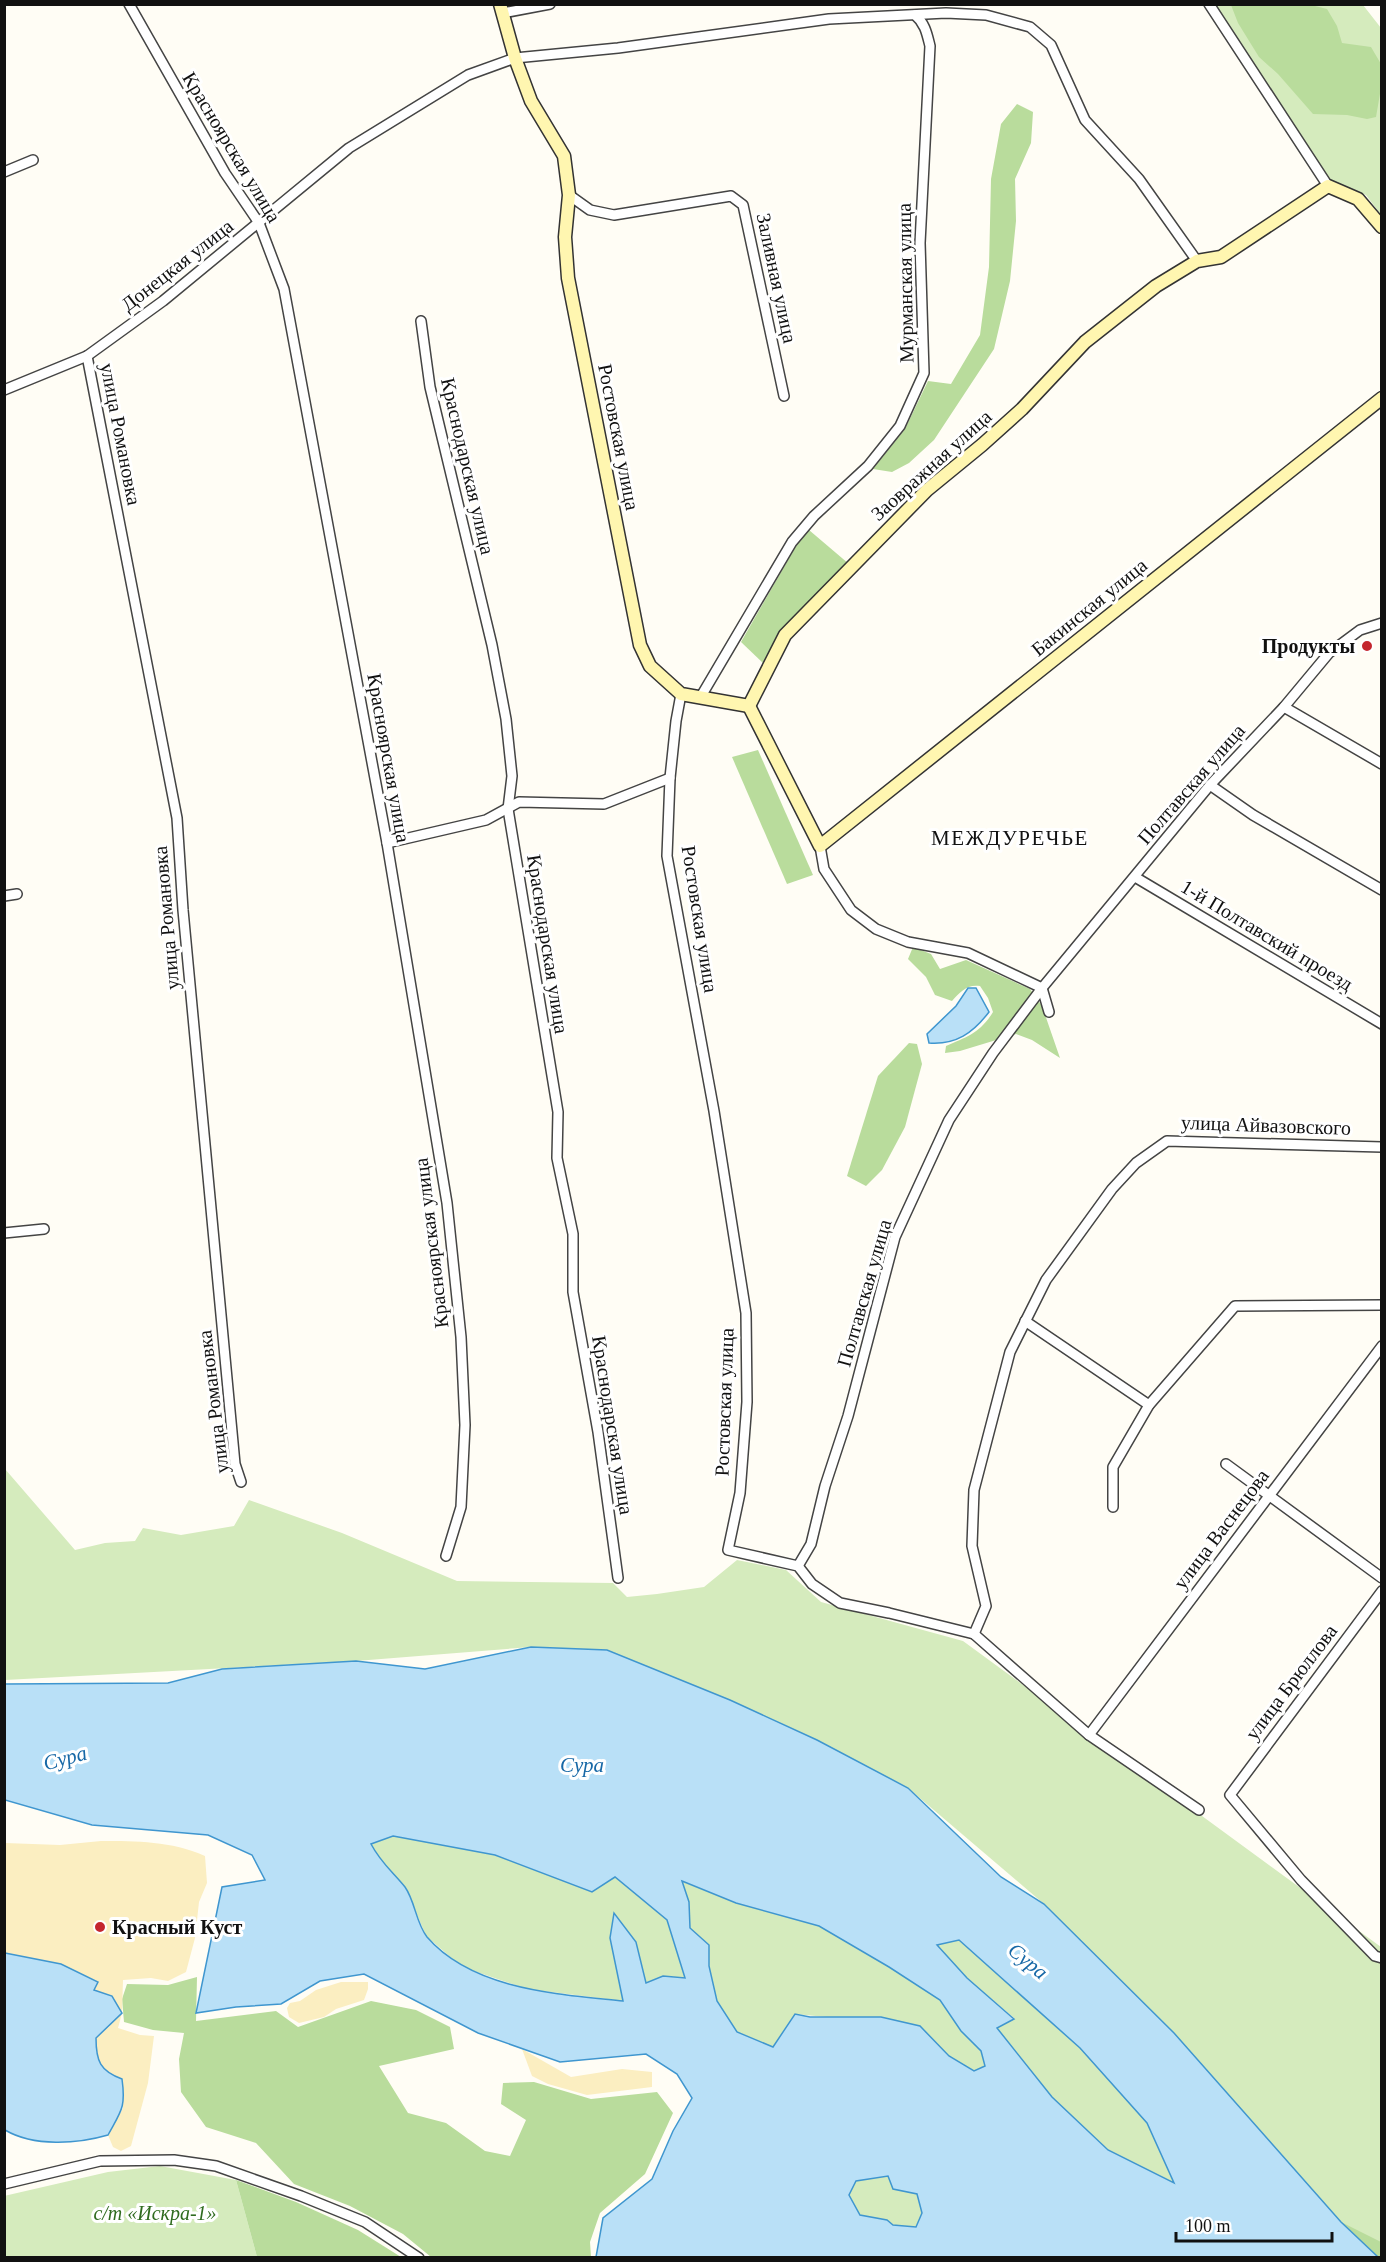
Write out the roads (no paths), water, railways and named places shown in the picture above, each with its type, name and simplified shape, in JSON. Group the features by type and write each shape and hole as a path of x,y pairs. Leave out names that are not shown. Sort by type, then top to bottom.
{"street":[{"name":"Красноярская улица","path":"129,4 225,173 260,223 284,290 387,843 447,1203 461,1337 465,1425 461,1507 446,1556"},
{"path":"501,9 550,4"},
{"path":"1209,4 1328,186 1358,199 1382,227"},
{"name":"Ростовская улица","path":"501,9 515,58 531,101 564,156 569,195 565,237 568,278 640,645 650,666 681,694 670,778 667,856 714,1111 746,1313 747,1402 744,1448 740,1493 728,1550 798,1566"},
{"name":"Донецкая улица","path":"4,390 87,356 163,301 349,148 468,75 515,58 618,48 829,19 946,13 986,15 1029,27 1051,45 1085,120 1139,179 1197,261"},
{"name":"Мурманская улица","path":"700,698 792,542 814,516 868,466 900,426 924,373 920,243 930,46 921,20 915,15"},
{"path":"4,172 33,160"},
{"name":"Заовражная улица","path":"749,706 785,635 927,490 1022,409 1085,342 1156,286 1197,261 1221,257 1328,186"},
{"name":"Заливная улица","path":"569,195 590,210 614,215 731,196 743,205 784,396"},
{"name":"Краснодарская улица","path":"421,321 430,387 492,645 506,719 512,776 508,810 558,1112 557,1158 573,1233 573,1292 598,1432 618,1578"},
{"name":"улица Романовка","path":"87,356 177,818 183,910 235,1464 241,1482"},
{"name":"Бакинская улица","path":"820,846 1382,398"},
{"name":"Полтавская улица","path":"798,1566 811,1544 825,1486 848,1416 895,1238 949,1120 993,1053 1042,988 1210,785 1284,707 1329,653 1360,630 1382,623"},
{"path":"681,694 749,706 820,846 824,869 851,910 876,929 908,942 968,953 1042,988 1049,1012"},
{"path":"1284,707 1382,764"},
{"path":"387,843 486,820 519,802 604,804 670,778"},
{"path":"1210,785 1253,815 1382,890"},
{"name":"1-й Полтавский проезд","path":"1135,877 1382,1024"},
{"path":"4,896 17,894"},
{"name":"улица Айвазовского","path":"974,1634 986,1606 972,1546 974,1490 1010,1352 1046,1280 1112,1189 1136,1163 1167,1141 1382,1147"},
{"path":"4,1233 44,1229"},
{"path":"1113,1507 1113,1467 1149,1405 1235,1306 1382,1305"},
{"path":"1025,1321 1149,1405"},
{"name":"улица Васнецова","path":"1089,1735 1382,1346"},
{"path":"1226,1464 1382,1578"},
{"path":"798,1566 812,1584 840,1603 974,1634 1089,1735 1199,1810"},
{"name":"улица Брюллова","path":"1382,1591 1230,1795 1302,1880 1375,1956 1382,1958"},
{"path":"4,2184 100,2161 174,2160 216,2166 302,2196 365,2222 419,2258"}],"water":[{"path":"968,988 976,988 989,1012 970,1032 956,1040 929,1043 927,1034 956,1006"},
{"name":"Сура","path":"531,1647 607,1650 730,1700 817,1740 908,1788 1001,1877 1044,1904 1174,2033 1341,2222 1378,2257 596,2257 603,2218 652,2179 673,2131 692,2098 677,2074 646,2054 560,2062 478,2033 364,1974 320,1981 281,2004 196,2013 222,1887 265,1880 252,1855 208,1835 92,1825 5,1800 5,1684 168,1683 222,1669 356,1661 425,1669","holes":["393,1836 495,1855 592,1892 615,1877 667,1920 685,1978 663,1976 646,1983 636,1942 614,1913 610,1938 623,2001 545,1992 492,1979 446,1955 427,1937 405,1887 371,1844","682,1881 736,1903 819,1926 940,2000 961,2031 981,2051 985,2066 974,2071 949,2056 920,2026 881,2017 810,2017 795,2014 773,2047 737,2032 717,2001 709,1966 709,1945 690,1928 689,1902","959,1940 1080,2048 1147,2123 1174,2183 1108,2150 1052,2097 997,2028 1014,2019 967,1978 937,1945","888,2176 893,2189 917,2194 922,2213 916,2227 893,2225 887,2220 860,2215 849,2195 856,2181"]},
{"name":"Красный Куст","path":"5,1953 61,1964 98,1982 94,1990 112,1996 122,2013 96,2038 98,2059 104,2069 122,2079 123,2103 108,2135 56,2142 29,2139 5,2130"}],"place":[{"name":"Продукты","path":"1367,646"},
{"name":"Красный Куст","path":"100,1927"}],"district":[{"name":"МЕЖДУРЕЧЬЕ","path":"1010,838"}],"park label":[{"name":"с/т «Искра-1»","path":"155,2213"}]}
